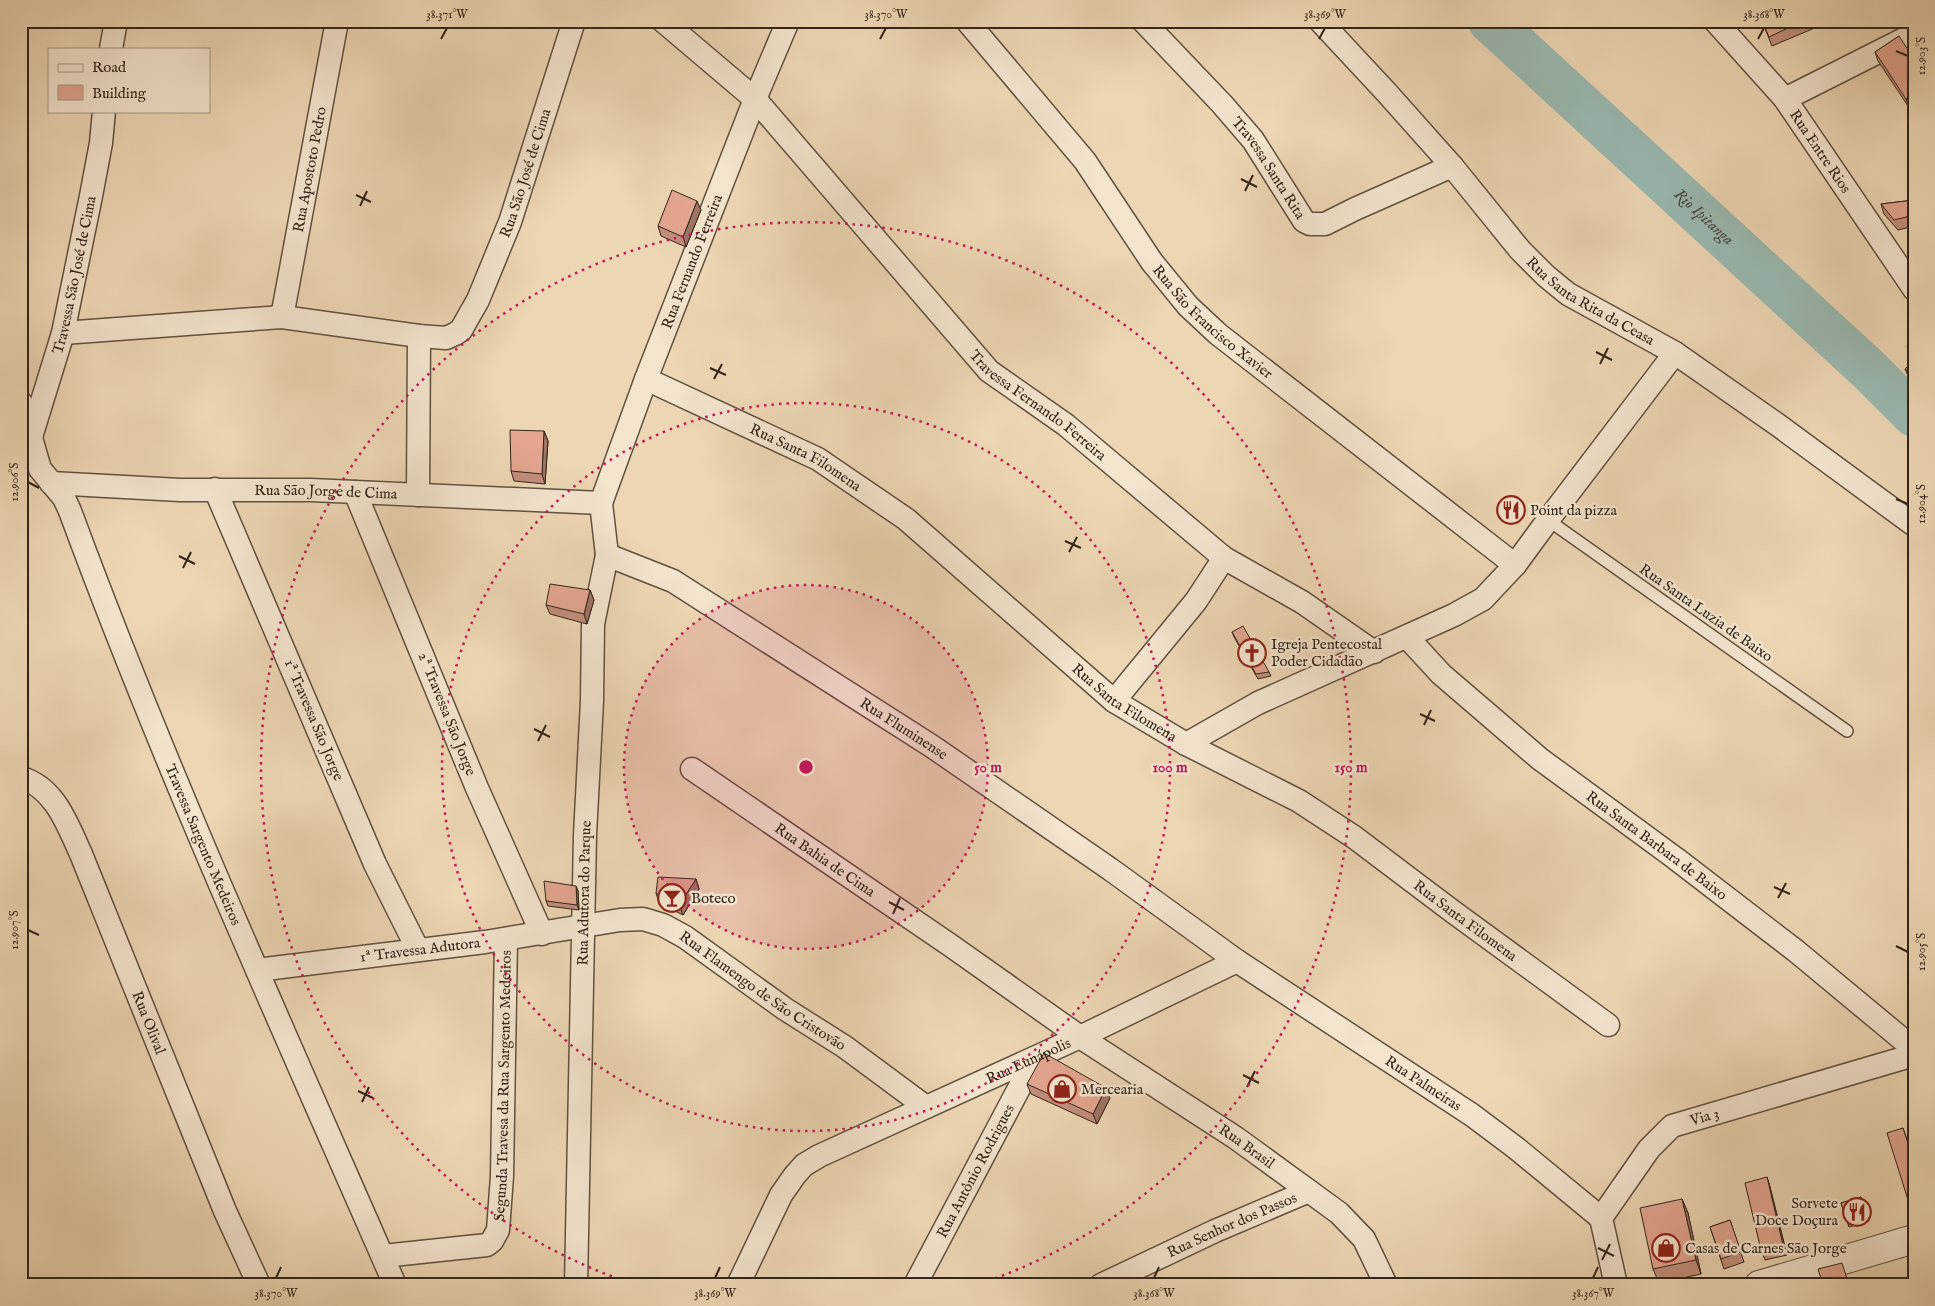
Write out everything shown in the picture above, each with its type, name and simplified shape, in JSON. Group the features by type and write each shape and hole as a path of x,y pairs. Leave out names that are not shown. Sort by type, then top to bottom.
{"street":[{"path":"111,48 116,21"},
{"name":"Rua Apostoto Pedro","path":"282,317 337,21"},
{"name":"Rua São José de Cima","path":"419,336 446,338 461,330 478,300 510,222 574,21"},
{"path":"663,21 755,99"},
{"name":"Rua Fernando Ferreira","path":"601,503 646,379 755,99 788,21"},
{"name":"Rua São Francisco Xavier","path":"967,21 1085,161 1152,262 1188,306 1218,334 1516,565"},
{"name":"Travessa Santa Rita","path":"1143,21 1253,140 1304,221 1310,224 1325,224 1452,166"},
{"name":"Rua Santa Rita da Ceasa","path":"1320,21 1387,92 1452,166 1520,250 1546,276 1568,294 1675,353 1778,425 1914,525"},
{"name":"Rua Entre Rios","path":"1715,21 1785,99 1914,289"},
{"path":"1785,99 1914,34"},
{"name":"Travessa Fernando Ferreira","path":"755,99 989,371 1066,424 1224,558 1302,602 1374,652"},
{"name":"Travessa São José de Cima","path":"31,437 63,333 95,178 104,112"},
{"path":"63,333 282,317 419,336 418,495"},
{"path":"1186,744 1258,703 1407,637 1483,600 1516,565 1675,353"},
{"name":"Rua Santa Filomena","path":"646,379 818,459 906,519 1114,701 1186,744 1299,800 1354,837 1608,1025"},
{"name":"Travessa Sargento Medeiros","path":"21,403 31,437 38,475 64,498 70,511 113,628 257,970 396,1285"},
{"name":"Rua São Jorge de Cima","path":"38,475 180,490 355,492 601,503"},
{"name":"1ª Travessa São Jorge","path":"215,489 375,864 418,950"},
{"name":"2ª Travessa São Jorge","path":"355,492 477,788 542,934"},
{"name":"Rua Adutora do Parque","path":"576,1285 585,835 592,702 593,624 607,555 601,503"},
{"name":"Rua Fluminense","path":"607,555 673,581 934,747 1118,875 1237,961"},
{"path":"1114,701 1196,600 1224,558"},
{"name":"Rua Santa Barbara de Baixo","path":"1407,637 1441,674 1540,759 1675,858 1796,951 1914,1049"},
{"name":"Rua Bahia de Cima","path":"692,769 950,945 1080,1037"},
{"name":"Rua Olival","path":"21,778 44,790 56,804 66,822 225,1211 258,1285"},
{"name":"Rua Flamengo de São Cristovão","path":"583,927 620,920 643,919 663,925 685,937 785,1008 845,1047 926,1107"},
{"name":"1ª Travessa Adutora","path":"257,970 506,939 583,927"},
{"name":"Segunda Travesa da Rua Sargento Medeiros","path":"383,1256 487,1245 496,1236 502,1176 506,939"},
{"name":"Rua Eunápolis","path":"738,1285 781,1195 804,1165 818,1156 1035,1058 1237,961"},
{"name":"Rua Palmeiras","path":"1237,961 1472,1115 1516,1148 1600,1218"},
{"name":"Rua Brasil","path":"1080,1037 1194,1110 1339,1213 1354,1226 1364,1239 1386,1285"},
{"name":"Via 3","path":"1600,1218 1649,1148 1672,1126 1914,1055"},
{"name":"Rua Antônio Rodrigues","path":"915,1285 1035,1058"},
{"name":"Rua Senhor dos Passos","path":"1101,1285 1215,1231 1309,1191"},
{"path":"1600,1218 1616,1285"},
{"path":"1759,1285 1914,1239"}],"lane":[{"name":"Rua Santa Luzia de Baixo","path":"1548,520 1847,730"}],"building":[{"path":"1762,21 1803,21 1769,37"},
{"path":"1899,36 1914,59 1914,94 1906,99 1875,52"},
{"path":"672,190 697,201 683,237 658,226"},
{"path":"1914,200 1914,215 1894,220 1881,204"},
{"path":"1914,339 1914,352 1907,346"},
{"path":"1914,360 1914,377 1905,369"},
{"path":"510,430 544,431 542,474 511,471"},
{"path":"550,584 590,590 584,614 546,605"},
{"path":"1243,626 1269,672 1256,674 1232,632"},
{"path":"658,877 696,879 679,905 656,893"},
{"path":"544,881 576,886 577,905 546,901"},
{"path":"1044,1053 1106,1088 1093,1114 1027,1084"},
{"path":"1903,1128 1914,1162 1914,1198 1908,1200 1887,1133"},
{"path":"1767,1177 1783,1245 1761,1250 1745,1183"},
{"path":"1861,1197 1867,1216 1847,1222 1841,1203"},
{"path":"1682,1199 1696,1260 1653,1269 1640,1208"},
{"path":"1730,1220 1741,1252 1721,1259 1710,1227"},
{"path":"1842,1263 1849,1285 1823,1285 1818,1269"}],"waterway":[{"name":"Rio Ipitanga","path":"1490,21 1868,369 1914,415"}],"place":[{"name":"Point da pizza","path":"1511,510"},
{"name":"Igreja Pentecostal Poder Cidadão","path":"1252,653"},
{"name":"Boteco","path":"672,898"},
{"name":"Mercearia","path":"1062,1089"},
{"name":"Sorvete Doce Doçura","path":"1857,1212"},
{"name":"Casas de Carnes São Jorge","path":"1666,1248"}]}
